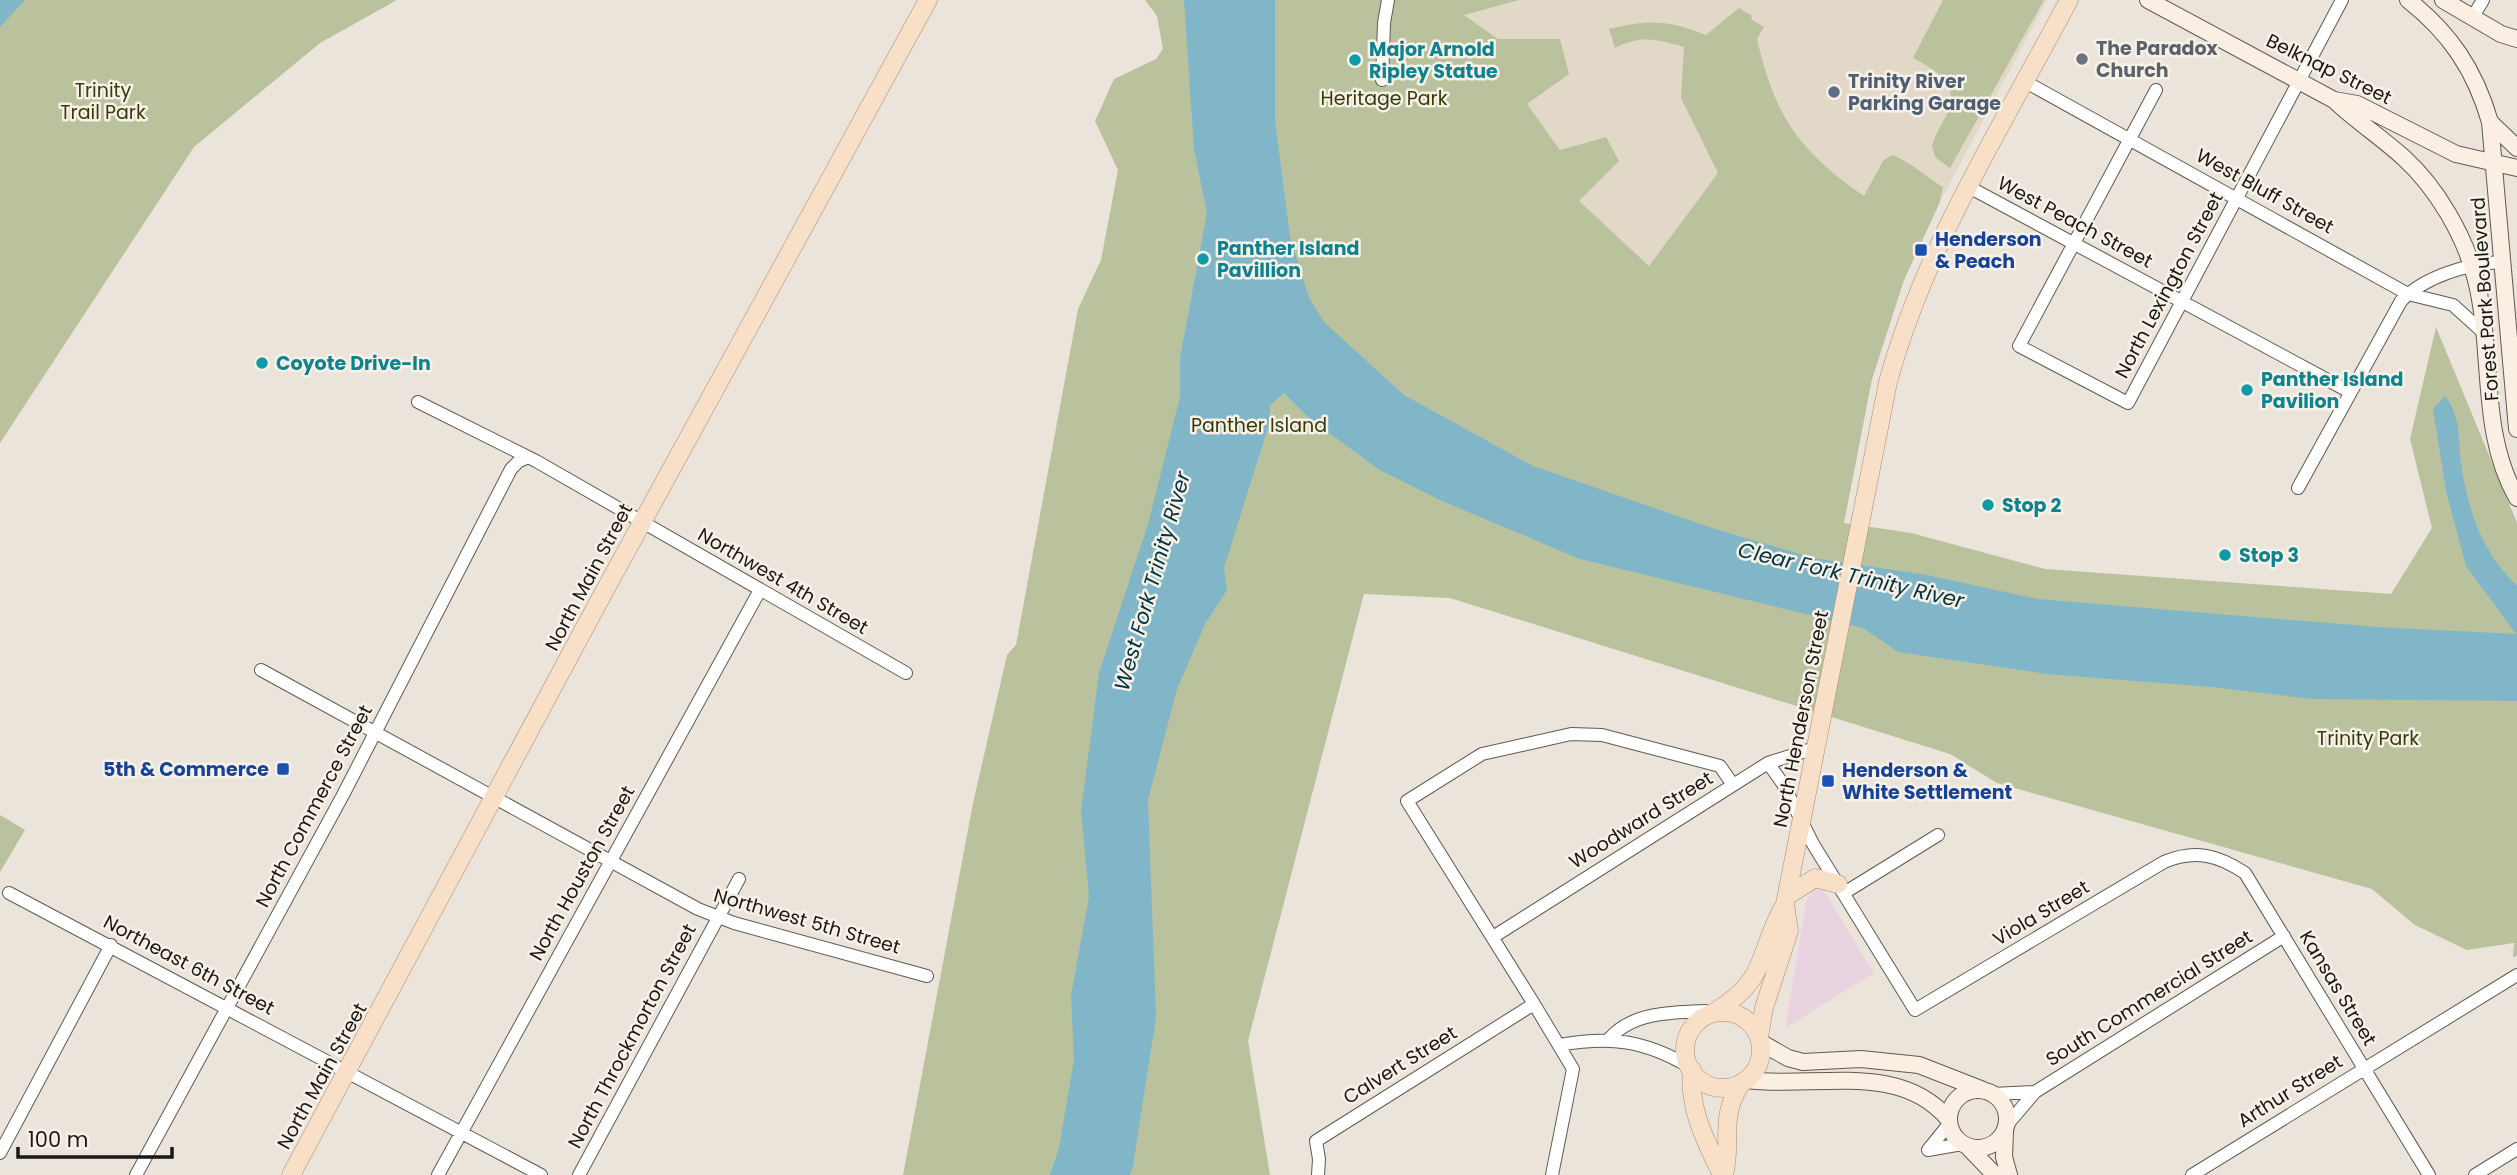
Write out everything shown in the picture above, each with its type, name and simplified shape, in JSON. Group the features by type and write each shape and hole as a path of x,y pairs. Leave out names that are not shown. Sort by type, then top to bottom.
{"main road":[{"name":"North Main Street","path":"291,1175 349,1072 642,523 928,0"},
{"path":"2055,0 2057,23"},
{"name":"North Henderson Street","path":"1713,1013 1739,997 1755,976 1772,926 1786,900 1888,382 1907,318 1936,248 1967,186 2069,0"},
{"name":"Belknap Street","path":"2148,0 2334,100 2357,104 2456,154 2517,168"},
{"name":"Forest Park Boulevard","path":"2408,0 2431,18 2457,48 2474,76 2490,122 2496,165 2500,262 2517,429"},
{"path":"2443,0 2472,18 2517,39"},
{"name":"Forest Park Boulevard","path":"2334,100 2355,121 2406,159 2431,187 2449,216 2471,264 2484,333 2494,431 2501,462 2517,498"},
{"path":"2490,122 2517,148"},
{"path":"1786,900 1815,878 1841,888"},
{"name":"North Henderson Street","path":"1760,1040 1765,1004 1790,931 1786,900"},
{"path":"1723,1175 1695,1112 1686,1042 1699,1020 1713,1013 1736,1014 1747,1021 1760,1040 1788,1058 1803,1062 1871,1060 1919,1065 1988,1092 2004,1107 2004,1157 2009,1175"},
{"path":"1723,1175 1727,1161 1726,1119 1744,1081 1757,1066 1760,1040"},
{"path":"1691,1069 1702,1082 1712,1086 1730,1087 1744,1081 1890,1083 1918,1093 1933,1103 1949,1122 1956,1139 1996,1175"},
{"path":"1949,1122 1953,1104 1959,1097 1967,1092 1988,1092"},
{"path":"1965,1145 1988,1147 2006,1128"}],"street":[{"path":"1382,80 1384,23 1388,0"},
{"name":"North Lexington Street","path":"2074,243 2019,346 2128,403 2342,0"},
{"path":"2472,18 2483,0"},
{"name":"West Bluff Street","path":"2024,81 2408,294 2453,304 2484,333"},
{"path":"2074,243 2156,90"},
{"name":"West Peach Street","path":"1967,186 2184,300 2350,393"},
{"path":"2298,488 2408,294 2471,264 2500,262"},
{"name":"Northwest 4th Street","path":"418,402 527,458 906,673"},
{"name":"North Commerce Street","path":"136,1175 375,732 511,469 527,458"},
{"name":"North Houston Street","path":"438,1175 760,590"},
{"name":"Northwest 5th Street","path":"261,670 494,799 719,917 927,976"},
{"path":"1552,1175 1573,1074 1559,1045 1407,801 1482,754 1571,734 1602,736 1720,765 1733,785"},
{"name":"Woodward Street","path":"1493,937 1768,762 1815,748"},
{"path":"1768,762 1841,888 1938,835"},
{"name":"Kansas Street","path":"2189,855 2201,854 2226,860 2245,873 2429,1175"},
{"name":"Viola Street","path":"1841,888 1915,1010 2164,862 2189,855"},
{"name":"North Throckmorton Street","path":"579,1175 739,879"},
{"name":"Northeast 6th Street","path":"9,893 541,1175"},
{"name":"South Commercial Street","path":"2006,1128 2035,1091 2284,936"},
{"path":"0,1153 111,945"},
{"name":"Arthur Street","path":"2192,1175 2517,975"},
{"name":"Calvert Street","path":"1318,1175 1320,1158 1316,1141 1534,1004"},
{"path":"1610,1038 1619,1028 1657,1014 1705,1011 1713,1013"},
{"path":"1559,1045 1610,1038 1654,1048 1691,1069"},
{"name":"South Commercial Street","path":"1988,1092 2035,1091"},
{"path":"1949,1122 1928,1150 1965,1145"},
{"path":"2475,1175 2517,1149"}],"shaded area":[{"path":"1438,0 2047,0 1939,204 1904,280 1872,379 1743,483"},
{"path":"1821,886 1874,973 1785,1028 1806,902 1811,891"}],"green space":[{"name":"Trinity Trail Park","path":"0,0 397,0 320,43 194,147 0,443"},
{"path":"1145,0 1519,0 1464,15 1498,39 1560,39 1569,74 1527,104 1560,150 1606,137 1619,161 1579,201 1649,266 1718,173 1681,98 1684,47 1641,40 1615,48 1609,29 1658,23 1680,26 1706,35 1739,8 1752,16 1751,19 1764,27 1757,39 1772,90 1782,111 1806,147 1822,163 1864,196 1883,161 1892,155 1943,187 1939,204 1904,280 1872,379 1844,523 1911,533 2045,569 2391,594 2432,528 2410,439 2436,327 2517,523 2517,956 2513,957 2514,943 2467,950 2415,925 2372,889 1997,783 1950,754 1450,598 1364,594 1248,1041 1270,1175 903,1175 973,803 1007,655 1016,645 1078,309 1101,260 1118,170 1095,121 1114,79 1156,59 1163,49 1157,16"},
{"path":"1943,0 2044,0 1950,168 1936,158 1932,147 1950,105 1949,87 1931,68 1913,58"},
{"path":"0,815 25,830 0,872"}],"water":[{"path":"0,0 25,0 0,27"},
{"path":"1184,0 1275,0 1275,120 1290,237 1309,298 1324,322 1404,395 1533,466 1712,528 1813,558 1927,575 2037,599 2377,627 2516,634 2466,566 2446,491 2433,409 2445,396 2456,419 2464,481 2478,530 2494,559 2517,586 2517,701 2312,699 2212,687 2047,674 1898,652 1863,628 1580,559 1442,501 1378,469 1309,418 1284,393 1270,405 1270,421 1224,568 1227,590 1205,624 1177,689 1148,800 1156,1017 1133,1166 1130,1175 1050,1175 1059,1148 1074,1060 1071,996 1089,896 1081,811 1099,673 1148,524 1180,397 1180,358 1207,213 1194,149"}],"place":[{"name":"The Paradox Church","path":"2082,59"},
{"name":"Major Arnold Ripley Statue","path":"1355,60"},
{"name":"Trinity River Parking Garage","path":"1834,92"},
{"name":"Henderson & Peach","path":"1921,250"},
{"name":"Panther Island Pavillion","path":"1203,259"},
{"name":"Coyote Drive-In","path":"262,363"},
{"name":"Panther Island Pavilion","path":"2247,390"},
{"name":"Stop 2","path":"1988,505"},
{"name":"Stop 3","path":"2225,555"},
{"name":"5th & Commerce","path":"283,769"},
{"name":"Henderson & White Settlement","path":"1828,781"}],"park label":[{"name":"Heritage Park","path":"1384,98"},
{"name":"Panther Island","path":"1259,425"},
{"name":"Trinity Park","path":"2368,738"}],"water label":[{"name":"Clear Fork Trinity River","path":"1851,575"},
{"name":"West Fork Trinity River","path":"1152,581"}]}
